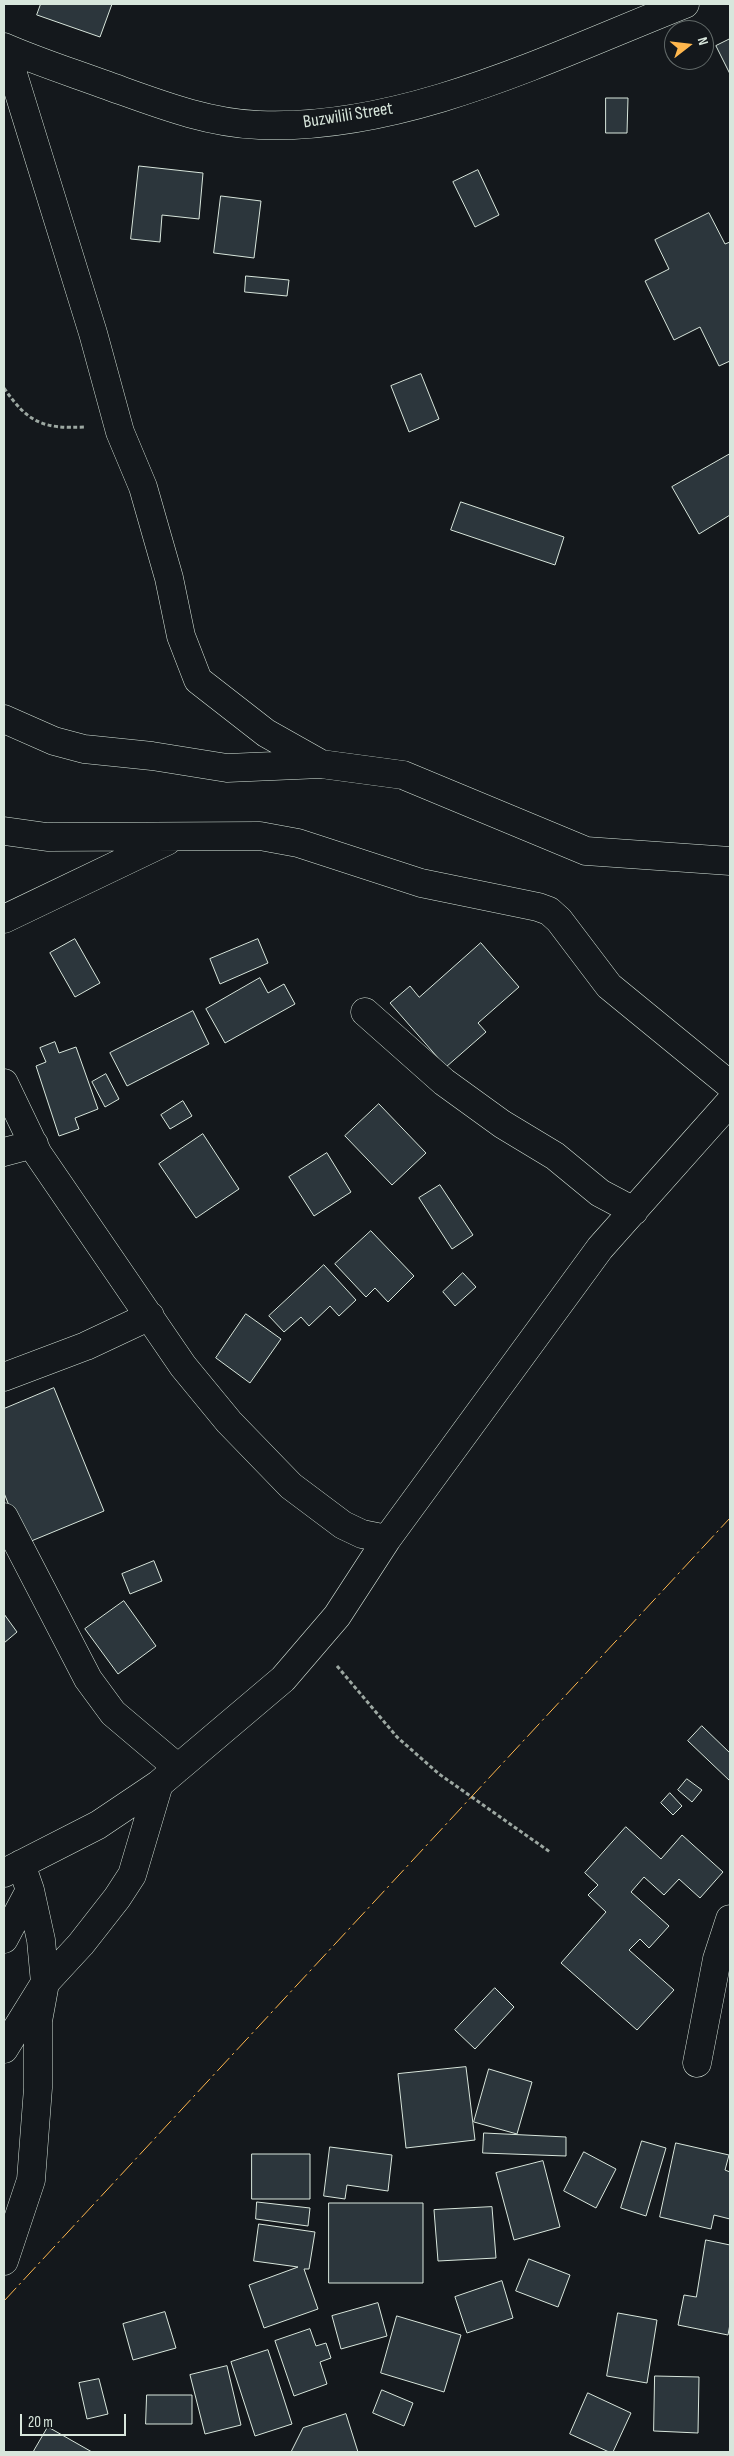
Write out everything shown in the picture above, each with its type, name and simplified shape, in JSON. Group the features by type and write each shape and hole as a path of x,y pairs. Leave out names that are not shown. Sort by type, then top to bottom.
{"street":[{"name":"Buzwilili Street","path":"4,47 192,115 258,125 299,125 375,114 460,93 685,4"},
{"path":"4,47 93,333 120,432 143,487 169,578 181,636 198,680 266,733 321,764"},
{"path":"4,719 54,740 84,749 152,756 227,768 321,764 403,775 586,851 730,862"},
{"path":"4,831 47,837 172,838 260,836 298,843 421,883 549,911 559,920 609,986 730,1085"},
{"path":"4,919 172,838"},
{"path":"365,1012 409,1053 465,1098 502,1124 555,1156 600,1193 634,1211"},
{"path":"4,1083 34,1144 70,1201 183,1366 228,1422 291,1486 343,1525 362,1534 387,1539"},
{"path":"4,2261 31,2180 38,2088 38,2021 45,1983 41,1940 30,1890 12,1868 98,1825 169,1776 283,1679 337,1616 387,1539 600,1248 730,1102"},
{"path":"4,1152 34,1144"},
{"path":"4,1377 86,1346 150,1316"},
{"path":"4,1517 88,1679 114,1713 169,1776"},
{"path":"4,2049 45,1983 81,1944 117,1898 132,1875 169,1776"},
{"path":"4,1939 30,1890"},
{"path":"697,2063 717,1959 730,1918"}],"path":[{"path":"4,388 16,406 31,420 44,425 68,428 107,428 120,432"},
{"path":"315,1641 397,1736 440,1774 550,1852"}],"building":[{"path":"41,4 112,4 100,37 37,15"},
{"path":"730,39 730,74 716,46"},
{"path":"606,98 628,98 627,133 606,133"},
{"path":"139,166 203,173 199,219 162,215 160,242 131,239"},
{"path":"478,170 499,215 475,227 453,182"},
{"path":"221,196 261,201 254,258 214,253"},
{"path":"709,213 725,244 730,242 730,361 719,366 700,327 674,340 645,281 669,269 655,240"},
{"path":"246,276 289,280 287,296 245,292"},
{"path":"421,374 439,419 409,432 391,386"},
{"path":"730,454 730,515 699,534 672,487"},
{"path":"461,502 564,537 555,565 451,530"},
{"path":"75,939 100,983 75,997 50,953"},
{"path":"258,939 268,963 220,984 210,959"},
{"path":"481,943 519,987 478,1023 486,1032 446,1067 390,1003 410,986 419,997"},
{"path":"260,978 268,993 284,984 295,1004 225,1043 206,1009"},
{"path":"193,1011 209,1044 127,1086 110,1053"},
{"path":"55,1042 59,1053 76,1047 98,1109 75,1118 79,1129 59,1136 36,1066 46,1062 40,1048"},
{"path":"106,1074 119,1099 105,1107 92,1082"},
{"path":"183,1101 192,1116 170,1129 161,1115"},
{"path":"379,1104 426,1153 392,1185 345,1136"},
{"path":"203,1134 239,1189 196,1218 159,1164"},
{"path":"327,1153 351,1192 314,1216 289,1177"},
{"path":"440,1185 473,1235 452,1249 419,1198"},
{"path":"371,1231 414,1276 388,1302 375,1288 366,1297 335,1264"},
{"path":"324,1265 356,1300 339,1316 330,1306 309,1326 301,1317 284,1332 269,1316"},
{"path":"463,1273 476,1287 455,1306 443,1292"},
{"path":"246,1314 281,1339 250,1383 216,1358"},
{"path":"54,1388 104,1511 24,1544 4,1493 4,1409"},
{"path":"154,1561 162,1581 130,1594 122,1574"},
{"path":"124,1601 156,1646 118,1674 85,1629"},
{"path":"4,1614 17,1632 4,1643"},
{"path":"702,1726 730,1753 730,1781 688,1741"},
{"path":"687,1779 702,1790 692,1802 678,1790"},
{"path":"670,1793 682,1806 673,1815 661,1803"},
{"path":"626,1827 661,1859 682,1835 723,1872 700,1898 679,1879 664,1895 644,1877 631,1892 669,1926 649,1948 640,1939 629,1950 674,1990 637,2030 561,1963 606,1912 588,1895 598,1885 585,1873"},
{"path":"495,1988 514,2007 475,2049 455,2030"},
{"path":"466,2067 475,2140 406,2148 398,2074"},
{"path":"489,2069 532,2082 517,2134 474,2122"},
{"path":"484,2133 566,2137 566,2156 483,2153"},
{"path":"642,2141 666,2148 646,2216 621,2208"},
{"path":"676,2143 729,2155 725,2170 730,2172 730,2219 714,2215 711,2229 660,2217"},
{"path":"330,2147 392,2155 388,2191 347,2185 345,2199 324,2196"},
{"path":"584,2152 616,2169 596,2208 564,2191"},
{"path":"252,2154 310,2154 310,2199 252,2199"},
{"path":"543,2161 560,2227 514,2240 496,2173"},
{"path":"257,2202 310,2208 308,2226 256,2219"},
{"path":"329,2203 423,2203 423,2283 329,2283"},
{"path":"492,2207 496,2258 438,2261 434,2210"},
{"path":"259,2224 315,2232 309,2269 304,2269 318,2309 264,2328 249,2285 298,2267 254,2261"},
{"path":"706,2240 730,2245 730,2324 728,2335 678,2325 684,2295 696,2297"},
{"path":"529,2259 570,2275 558,2307 516,2291"},
{"path":"502,2281 513,2318 467,2333 455,2297"},
{"path":"378,2303 387,2336 341,2349 332,2316"},
{"path":"165,2312 176,2348 133,2360 123,2324"},
{"path":"618,2313 657,2320 647,2383 607,2376"},
{"path":"397,2316 461,2335 444,2392 381,2373"},
{"path":"310,2329 316,2346 326,2343 331,2358 320,2362 327,2384 294,2396 275,2341"},
{"path":"268,2350 292,2424 255,2436 231,2362"},
{"path":"227,2366 241,2425 205,2434 190,2375"},
{"path":"655,2376 699,2377 698,2433 654,2431"},
{"path":"99,2379 108,2414 87,2419 79,2383"},
{"path":"382,2390 413,2403 404,2426 373,2413"},
{"path":"588,2393 631,2413 613,2452 609,2452 570,2434"},
{"path":"147,2395 192,2395 192,2424 146,2424"},
{"path":"346,2414 358,2452 291,2452 303,2428"},
{"path":"48,2427 92,2452 34,2451"}],"power":[{"path":"4,2301 730,1518"}]}
